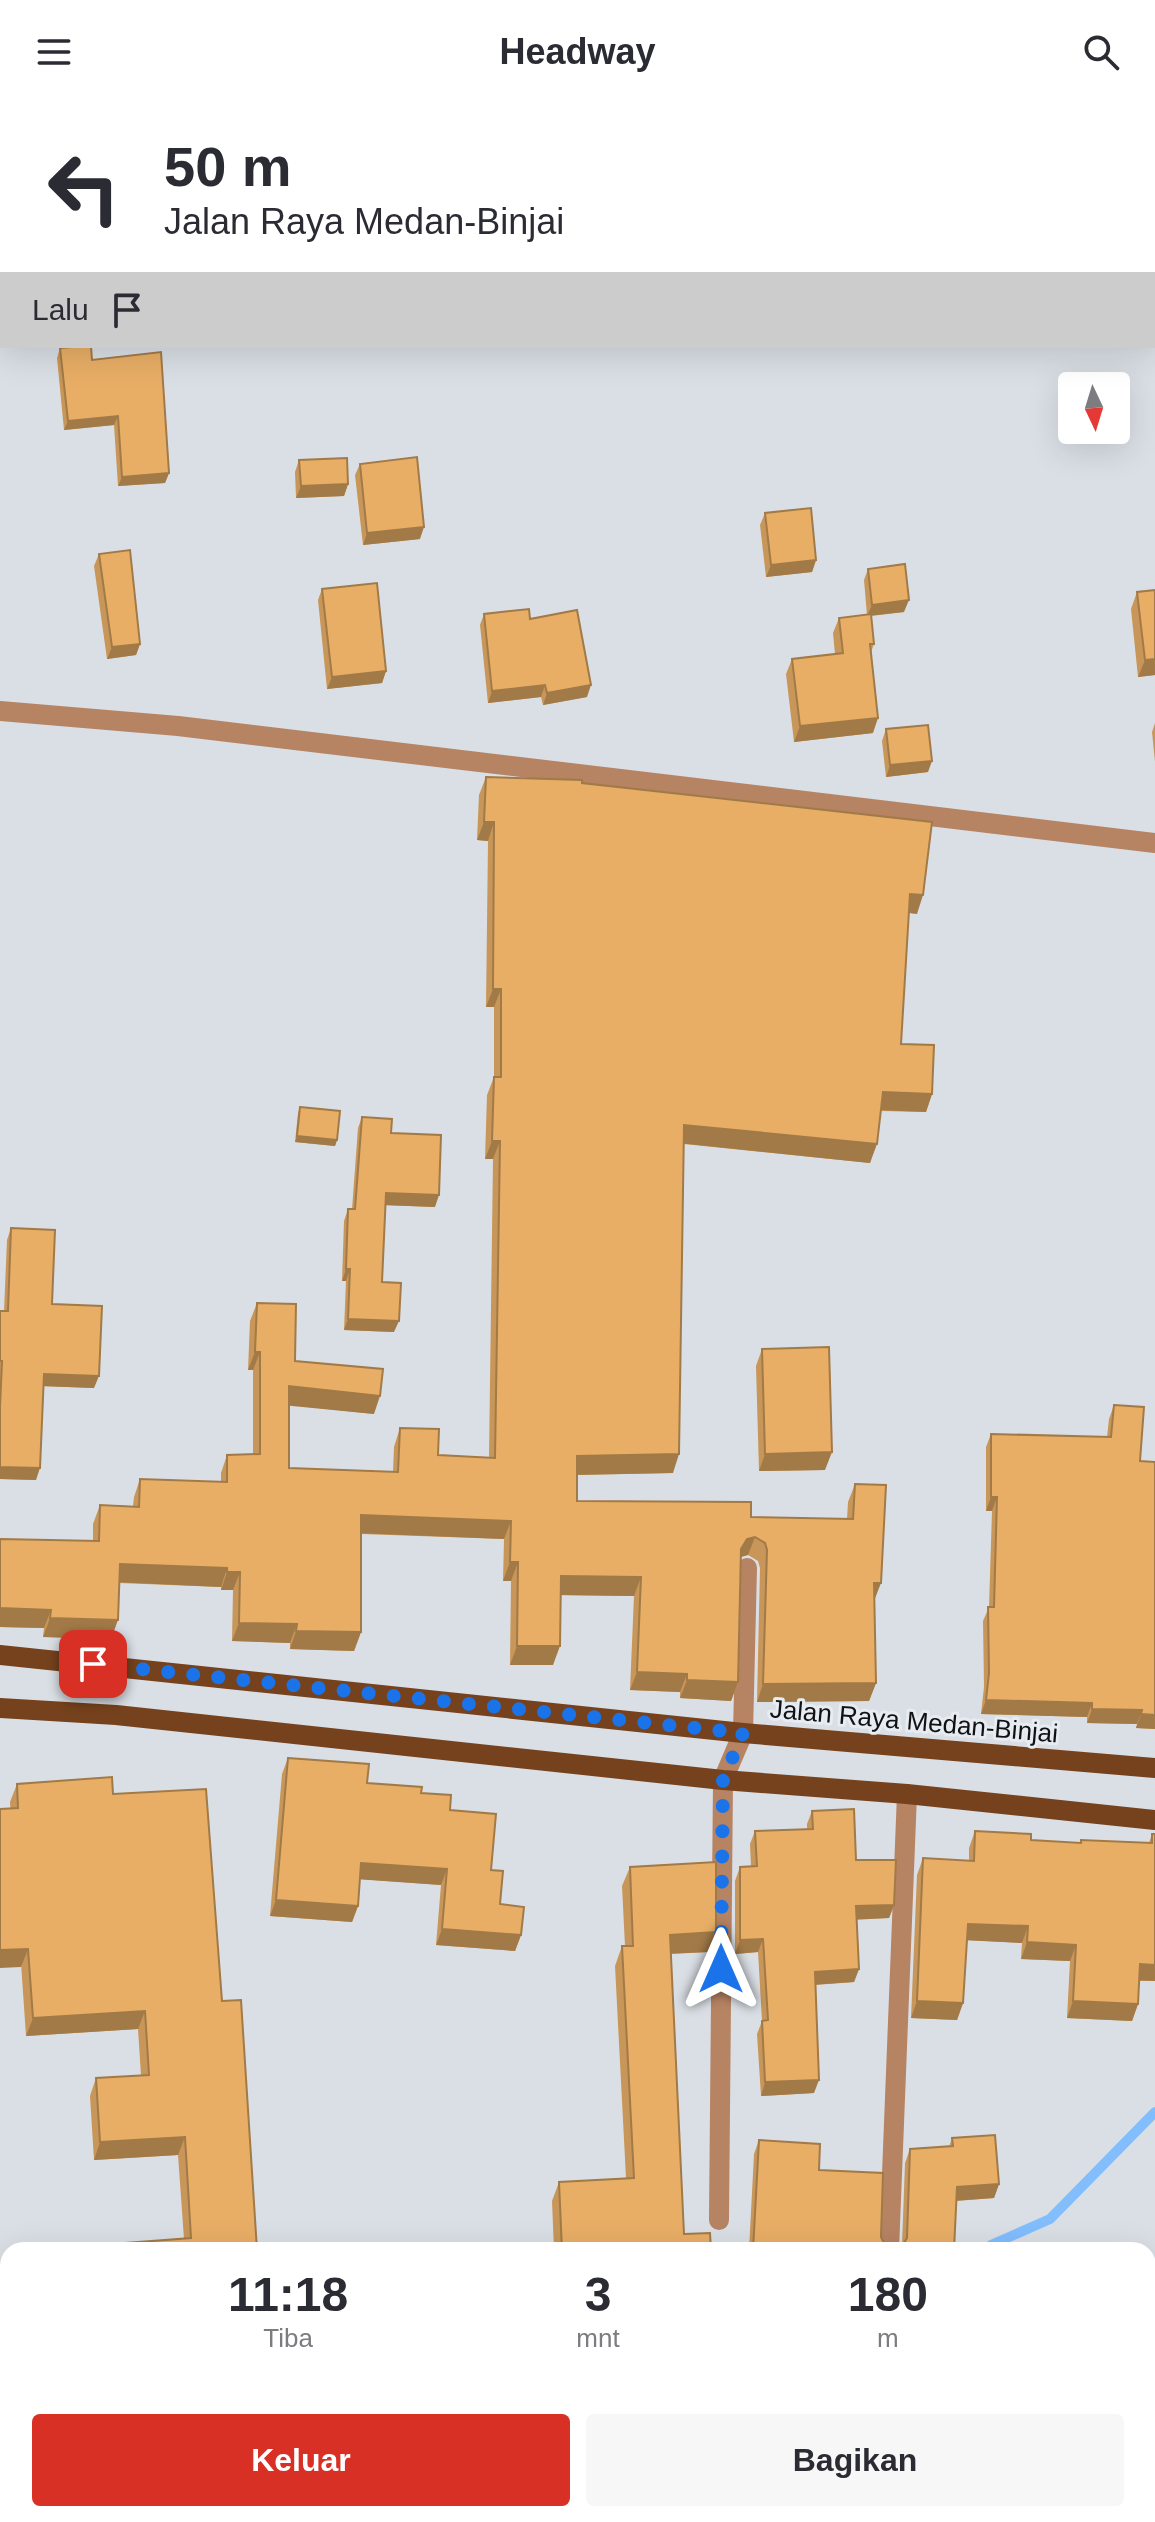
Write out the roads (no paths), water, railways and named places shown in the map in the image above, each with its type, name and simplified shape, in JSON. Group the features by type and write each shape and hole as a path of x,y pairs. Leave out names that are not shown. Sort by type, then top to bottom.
{"main road":[{"name":"Jalan Raya Medan-Binjai","path":"0,1655 743,1733 1155,1768"},
{"path":"0,1708 116,1715 723,1780 907,1794 1155,1820"}],"street":[{"path":"0,711 178,726 1155,843"},
{"path":"719,2220 723,1780 743,1733 747,1568"},
{"path":"889,2242 907,1794"}],"waterway":[{"path":"998,2242 1050,2219 1155,2112"}]}
